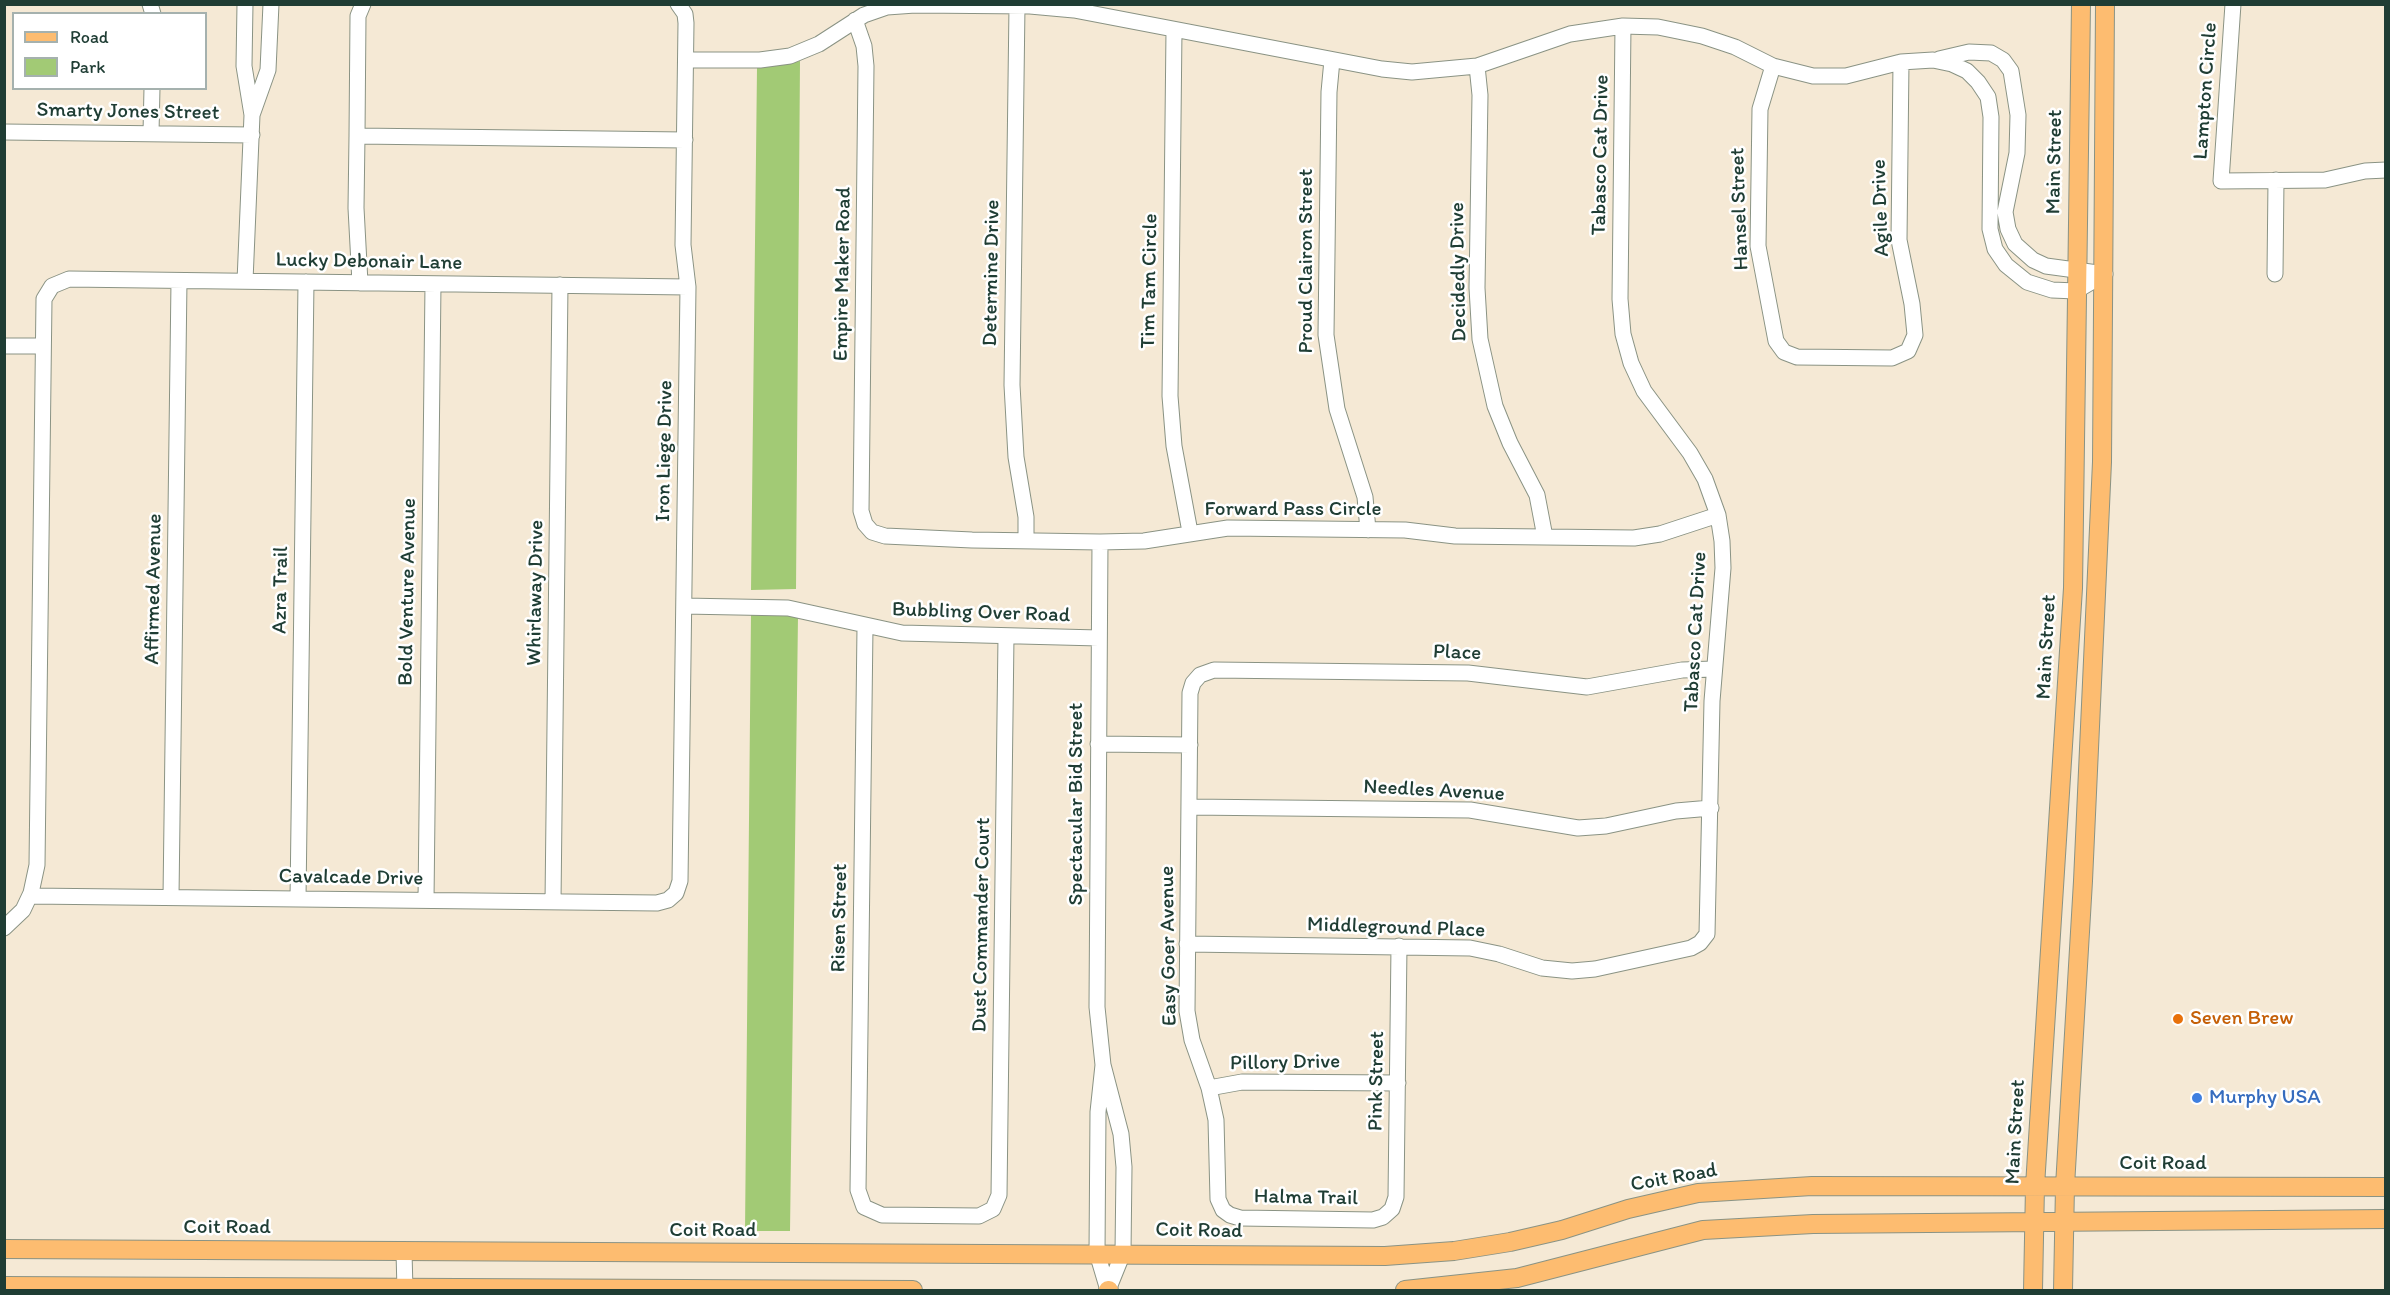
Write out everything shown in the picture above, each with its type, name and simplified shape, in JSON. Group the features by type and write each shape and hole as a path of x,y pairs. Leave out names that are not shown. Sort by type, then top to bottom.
{"main road":[{"name":"Main Street","path":"2033,1290 2035,1186 2073,588 2080,4"},
{"path":"2063,1290 2065,1185 2098,589 2104,274 2105,4"},
{"path":"2073,588 2098,589"},
{"path":"2053,881 2083,880"},
{"name":"Coit Road","path":"4,1249 1385,1256 1420,1254 1510,1242 1698,1192 1812,1186 2385,1187"},
{"path":"2311,1187 2311,1221"},
{"path":"1406,1290 1517,1278 1703,1230 1813,1224 2385,1219"},
{"path":"4,1286 912,1290"}],"street":[{"path":"245,4 246,87 252,115 245,281"},
{"path":"252,115 267,75 271,4"},
{"path":"360,283 356,208 358,16 363,4"},
{"name":"Iron Liege Drive","path":"672,898 680,880 688,287 683,245 686,18 678,4"},
{"name":"Lampton Circle","path":"2233,4 2221,181 2276,180"},
{"path":"686,60 760,60 790,56 819,44 855,20 877,10 904,5 1017,6 1087,11 1332,60 1412,72 1477,66 1570,34 1623,26 1658,27 1702,36 1735,47 1773,66 1802,74 1831,77 1857,74 1901,62 1933,60 1969,52 1991,53 2002,60 2013,78 2018,115 2015,166 2005,205 2011,236 2022,251 2039,264 2053,268 2076,268 2104,274"},
{"name":"Determine Drive","path":"1017,6 1012,385 1016,448 1025,506 1026,539"},
{"name":"Empire Maker Road","path":"855,20 864,46 866,66 861,511 862,520 868,529"},
{"name":"Tabasco Cat Drive","path":"1623,26 1620,299 1623,334 1631,363 1644,391 1697,464 1718,515 1723,568 1714,669 1709,926 1703,940"},
{"name":"Tim Tam Circle","path":"1174,30 1170,396 1174,446 1190,532"},
{"path":"245,36 270,35"},
{"name":"Proud Clairon Street","path":"1332,60 1329,92 1326,335 1336,402 1365,496 1368,530"},
{"path":"1933,60 1963,69 1983,87 1991,111 1990,229 1998,255 2013,273 2032,284 2052,290 2076,291 2104,274"},
{"name":"Agile Drive","path":"1781,350 1797,357 1892,358 1908,351 1913,343 1915,329 1911,296 1899,240 1901,62"},
{"name":"Decidedly Drive","path":"1477,66 1480,95 1477,288 1480,339 1495,406 1510,443 1537,495 1545,537"},
{"name":"Hansel Street","path":"1773,66 1760,109 1758,246 1775,339 1781,350"},
{"path":"151,134 152,90"},
{"name":"Smarty Jones Street","path":"4,132 252,135"},
{"path":"357,136 685,140"},
{"path":"1991,141 2018,140"},
{"path":"2275,274 2276,180 2325,180 2385,170"},
{"name":"Lucky Debonair Lane","path":"44,346 44,299 51,286 69,279 688,287"},
{"name":"Affirmed Avenue","path":"171,897 179,281"},
{"name":"Azra Trail","path":"298,899 306,282"},
{"name":"Bold Venture Avenue","path":"426,900 433,284"},
{"name":"Whirlaway Drive","path":"553,902 560,285"},
{"path":"4,346 44,346 37,865 30,896 19,915 4,928"},
{"name":"Forward Pass Circle","path":"868,529 885,536 1100,542 1144,541 1190,532 1228,528 1368,530 1455,536 1640,538 1718,515"},
{"name":"Spectacular Bid Street","path":"1100,542 1097,1007 1103,1065 1123,1150 1123,1253 1108,1290"},
{"name":"Bubbling Over Road","path":"684,606 788,608 816,612 864,627 902,633 1099,638"},
{"name":"Risen Street","path":"864,627 858,1190 864,1207 882,1215 976,1216 990,1211"},
{"name":"Dust Commander Court","path":"990,1211 997,1202 999,1193 1006,636"},
{"name":"Place","path":"1198,677 1214,670 1468,673 1587,687 1682,670 1714,669"},
{"name":"Easy Goer Avenue","path":"1198,677 1191,690 1188,1025 1209,1088 1217,1129 1217,1195 1224,1211"},
{"path":"1098,744 1190,745"},
{"name":"Needles Avenue","path":"1189,807 1470,810 1578,828 1606,826 1676,811 1711,808"},
{"name":"Cavalcade Drive","path":"30,896 657,903 672,898"},
{"name":"Middleground Place","path":"1187,944 1477,949 1535,966 1572,971 1595,969 1691,948 1703,940"},
{"name":"Pink Street","path":"1388,1214 1396,1197 1399,946"},
{"name":"Spectacular Bid Street","path":"1103,1065 1098,1112 1097,1253 1108,1290"},
{"name":"Pillory Drive","path":"1209,1088 1242,1082 1398,1083"},
{"name":"Halma Trail","path":"1224,1211 1240,1218 1373,1220 1388,1214"},
{"path":"404,1252 405,1289"}],"green space":[{"path":"800,61 796,589 751,590 757,68"},
{"path":"751,614 798,616 790,1231 745,1231"}],"place":[{"name":"Seven Brew","path":"2178,1019"},
{"name":"Murphy USA","path":"2197,1098"}]}
